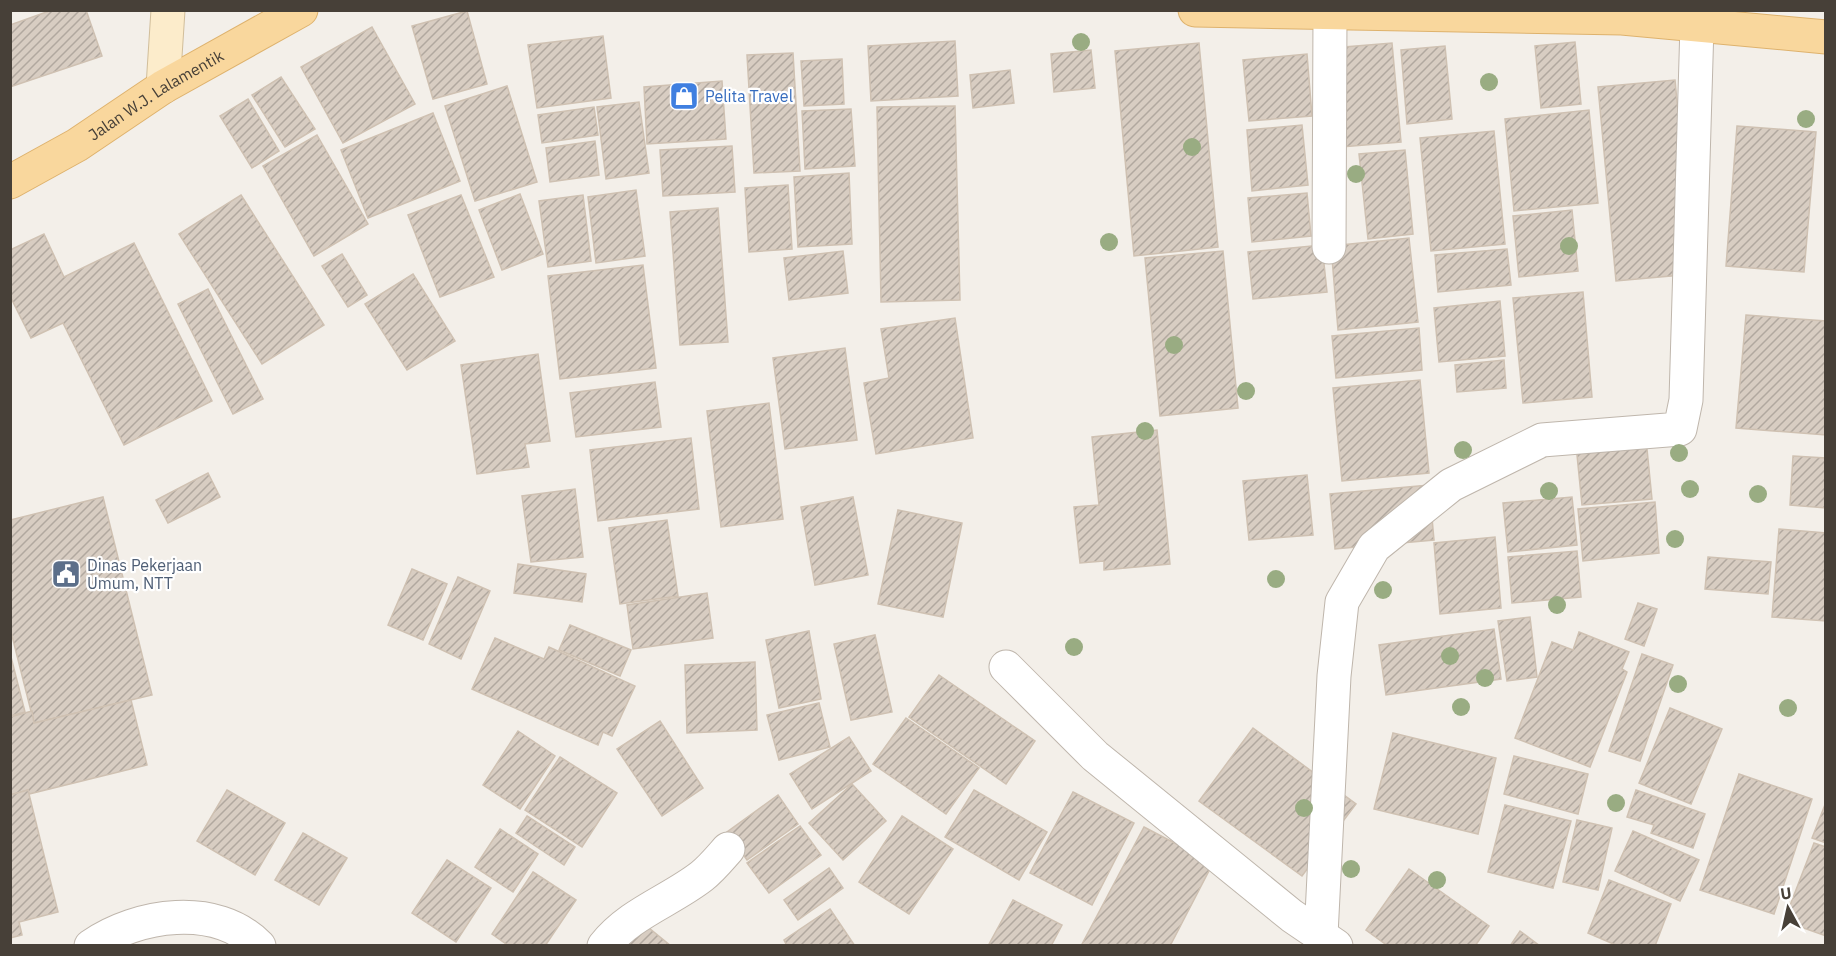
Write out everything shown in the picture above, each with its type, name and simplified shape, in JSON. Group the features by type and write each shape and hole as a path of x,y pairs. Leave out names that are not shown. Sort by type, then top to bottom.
{"main road":[{"name":"Jalan W.J. Lalamentik","path":"10,182 77,145 163,87 302,10"},
{"path":"1196,10 1330,15 1575,14 1826,37"}],"street":[{"path":"163,87 168,10"},
{"path":"1329,247 1330,15"},
{"path":"1328,940 1334,676 1341,602 1374,547 1451,485 1542,440 1680,429 1686,400 1697,25"},
{"path":"1006,667 1095,756 1292,916 1328,940"},
{"path":"604,945 612,935 648,908 702,876 728,849"},
{"path":"91,945 106,935 141,922 181,917 227,925 247,934 259,945"}],"building":[{"path":"52,10 86,10 102,56 10,87 10,25"},
{"path":"467,11 487,84 433,99 412,26"},
{"path":"372,27 415,104 343,143 301,67"},
{"path":"603,36 611,98 537,108 528,45"},
{"path":"955,41 958,96 871,101 868,46"},
{"path":"1575,42 1581,104 1541,108 1535,46"},
{"path":"1199,43 1218,247 1134,256 1115,51"},
{"path":"1392,43 1401,142 1341,147 1332,48"},
{"path":"1445,46 1452,119 1407,124 1401,50"},
{"path":"1091,50 1095,88 1054,92 1051,54"},
{"path":"793,53 800,171 754,173 747,55"},
{"path":"1307,54 1312,116 1249,121 1243,60"},
{"path":"842,59 844,104 804,106 801,61"},
{"path":"1010,70 1014,103 973,108 970,75"},
{"path":"281,77 315,129 285,147 252,95"},
{"path":"1675,80 1693,274 1616,281 1598,87"},
{"path":"722,81 726,139 647,144 644,87"},
{"path":"507,86 537,182 475,201 445,106"},
{"path":"248,99 279,151 252,168 220,116"},
{"path":"639,102 649,173 606,179 597,107"},
{"path":"955,106 960,300 881,302 877,107"},
{"path":"594,107 598,135 542,143 538,115"},
{"path":"851,109 855,166 805,169 802,111"},
{"path":"1589,110 1598,203 1514,211 1505,119"},
{"path":"433,113 460,181 368,218 341,150"},
{"path":"1302,125 1308,185 1252,191 1247,130"},
{"path":"1737,126 1816,132 1804,272 1726,266"},
{"path":"1494,131 1505,244 1431,251 1420,138"},
{"path":"317,135 368,224 314,256 263,166"},
{"path":"595,141 599,175 550,182 546,148"},
{"path":"732,146 735,192 663,196 660,150"},
{"path":"1405,150 1413,234 1368,239 1359,154"},
{"path":"849,173 852,244 798,247 794,177"},
{"path":"788,185 792,249 749,252 745,188"},
{"path":"636,190 645,256 596,263 588,197"},
{"path":"1307,193 1311,236 1252,242 1248,198"},
{"path":"520,194 543,254 502,270 479,210"},
{"path":"241,195 324,325 262,364 179,234"},
{"path":"461,195 494,277 440,297 408,215"},
{"path":"583,195 591,261 548,267 539,201"},
{"path":"718,208 728,342 680,345 670,212"},
{"path":"1572,210 1578,271 1519,277 1513,216"},
{"path":"44,234 64,277 134,243 212,401 124,445 63,323 31,338 10,296 10,250"},
{"path":"1409,238 1418,322 1338,330 1331,246"},
{"path":"1322,245 1327,292 1253,299 1248,252"},
{"path":"1507,249 1511,285 1438,292 1435,255"},
{"path":"843,251 848,293 789,300 784,258"},
{"path":"1223,251 1238,408 1160,416 1145,258"},
{"path":"342,254 367,295 348,307 322,266"},
{"path":"643,265 656,368 560,379 548,276"},
{"path":"413,274 455,341 407,370 365,304"},
{"path":"208,289 263,399 233,414 178,304"},
{"path":"1583,292 1592,397 1523,403 1513,298"},
{"path":"1500,301 1505,356 1439,362 1434,308"},
{"path":"1746,315 1826,321 1826,435 1736,428"},
{"path":"955,318 973,438 876,454 864,383 889,378 881,329"},
{"path":"1419,328 1422,370 1336,378 1332,336"},
{"path":"845,348 857,440 785,449 773,358"},
{"path":"538,354 550,441 525,444 529,467 477,474 461,365"},
{"path":"1504,360 1506,388 1457,392 1455,365"},
{"path":"1420,380 1429,473 1342,481 1333,388"},
{"path":"655,382 661,427 576,437 570,393"},
{"path":"769,403 783,519 721,527 707,411"},
{"path":"1645,429 1652,499 1582,505 1575,435"},
{"path":"1157,430 1170,564 1104,570 1104,561 1080,563 1074,507 1099,505 1092,437"},
{"path":"691,438 699,509 598,521 590,450"},
{"path":"1793,456 1826,458 1826,508 1790,505"},
{"path":"208,473 220,497 168,523 156,500"},
{"path":"1307,475 1313,535 1249,540 1243,481"},
{"path":"1429,485 1434,540 1335,549 1330,494"},
{"path":"575,489 583,557 531,562 522,496"},
{"name":"Dinas Pekerjaan Umum, NTT","path":"103,497 152,695 34,723 10,628 10,520"},
{"path":"853,497 868,575 815,585 801,507"},
{"path":"1572,497 1577,545 1508,552 1503,503"},
{"path":"1655,502 1659,553 1583,561 1578,509"},
{"path":"898,510 962,523 943,617 878,604"},
{"path":"667,520 678,596 620,604 609,528"},
{"path":"1779,529 1826,533 1826,621 1772,617"},
{"path":"1495,537 1501,608 1440,614 1434,543"},
{"path":"1577,551 1581,597 1512,603 1508,557"},
{"path":"1708,557 1771,562 1768,594 1705,589"},
{"path":"518,564 586,574 582,602 514,593"},
{"path":"412,569 447,584 423,640 388,625"},
{"path":"458,577 490,591 461,659 429,644"},
{"path":"707,593 713,638 633,649 627,605"},
{"path":"1638,603 1657,609 1644,646 1625,639"},
{"path":"1530,617 1537,677 1507,681 1498,621"},
{"path":"570,625 631,650 620,676 559,650"},
{"path":"1494,629 1501,679 1386,695 1379,645"},
{"path":"809,631 821,699 779,708 766,640"},
{"path":"1579,632 1629,652 1622,669 1627,672 1590,767 1515,738 1552,642 1573,650"},
{"path":"875,635 892,712 851,720 834,644"},
{"path":"495,638 544,659 549,647 635,686 612,736 603,732 598,745 472,689"},
{"path":"10,653 25,712 10,716"},
{"path":"1642,654 1673,665 1640,761 1609,751"},
{"path":"755,662 757,730 687,733 685,665"},
{"path":"939,675 1035,741 1006,784 909,717"},
{"path":"131,700 147,765 29,794 28,790 10,795 10,717 32,711 34,723"},
{"path":"819,703 830,747 779,760 767,715"},
{"path":"1670,708 1722,729 1691,804 1639,783"},
{"path":"906,718 979,768 946,814 873,764"},
{"path":"660,721 703,788 662,816 617,749"},
{"path":"1253,728 1356,804 1302,876 1199,801"},
{"path":"518,731 555,756 520,809 483,785"},
{"path":"1393,733 1496,758 1478,834 1374,809"},
{"path":"849,737 871,771 812,809 790,774"},
{"path":"1514,756 1588,774 1578,814 1504,794"},
{"path":"560,757 617,793 582,847 525,810"},
{"path":"1739,774 1812,799 1774,914 1700,890"},
{"path":"852,784 886,821 843,860 809,823"},
{"path":"28,790 58,912 19,922 22,935 10,938 10,795"},
{"path":"227,790 285,823 255,875 197,841"},
{"path":"974,790 1047,832 1019,880 945,837"},
{"path":"1636,790 1705,814 1693,848 1651,833 1654,825 1627,817"},
{"path":"1073,792 1134,823 1092,905 1030,873"},
{"path":"778,795 798,824 747,860 727,832"},
{"path":"1826,802 1826,843 1812,838"},
{"path":"1505,805 1571,821 1553,888 1488,872"},
{"path":"527,816 575,847 564,865 516,833"},
{"path":"902,816 953,849 909,914 859,882"},
{"path":"1577,820 1612,828 1598,890 1563,882"},
{"path":"800,826 821,855 769,893 747,863"},
{"path":"1144,827 1213,863 1170,946 1081,946"},
{"path":"500,829 538,854 513,892 475,867"},
{"path":"1633,831 1699,860 1680,901 1615,871"},
{"path":"303,833 347,858 319,905 275,880"},
{"path":"1814,843 1826,847 1826,936 1784,921"},
{"path":"447,860 491,888 456,942 412,913"},
{"path":"829,868 843,888 798,920 784,900"},
{"path":"1409,869 1489,926 1475,946 1388,946 1366,930"},
{"path":"533,872 576,900 545,946 509,946 492,934"},
{"path":"1609,880 1671,904 1655,946 1618,946 1588,933"},
{"path":"1013,900 1062,925 1051,946 988,946"},
{"path":"830,909 855,946 787,946 784,940"},
{"path":"638,919 671,946 617,946"},
{"path":"1520,931 1540,946 1510,946"}],"place":[{"name":"Pelita Travel","path":"684,96"},
{"name":"Dinas Pekerjaan Umum, NTT","path":"66,574"}]}
